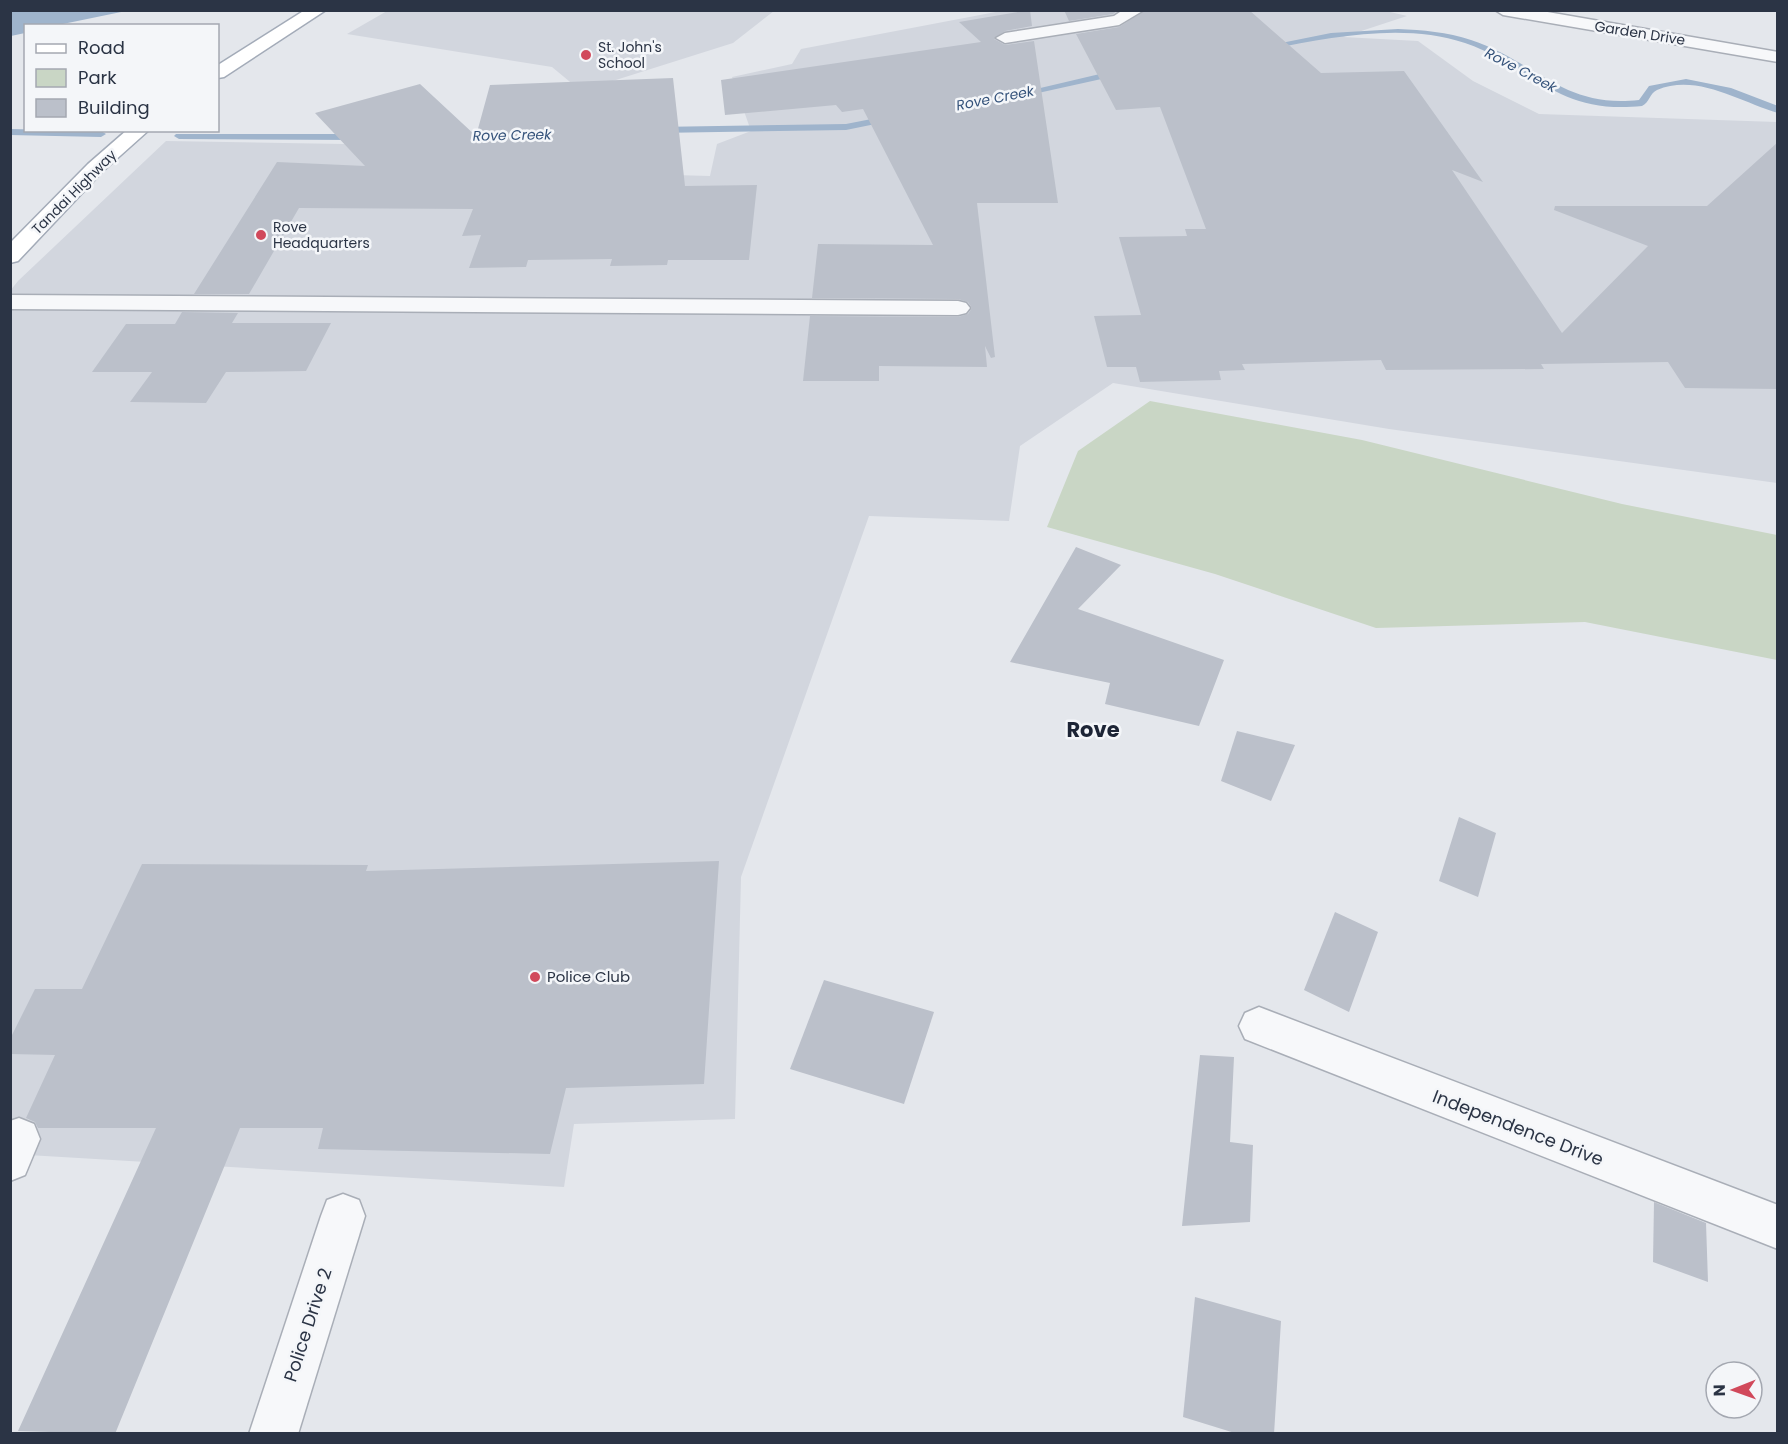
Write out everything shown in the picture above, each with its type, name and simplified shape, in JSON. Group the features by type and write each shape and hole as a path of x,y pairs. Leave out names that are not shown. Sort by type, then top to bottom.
{"main road":[{"path":"219,72 318,10"},
{"name":"Tandai Highway","path":"10,256 95,168 138,132"}],"street":[{"path":"1005,38 1119,20 1136,10"},
{"name":"Garden Drive","path":"1503,10 1778,57"},
{"path":"10,302 958,308"},
{"name":"Independence Drive","path":"1260,1026 1778,1227"},
{"name":"Police Drive 2","path":"273,1434 343,1216"}],"shaded area":[{"name":"St. John's School","path":"387,11 774,11 733,43 581,91 552,67 347,34"},
{"path":"1001,11 1386,11 1407,16 1343,37 1418,41 1473,81 1539,114 1777,122 1777,483 1389,429 1113,383 1020,446 1009,521 869,516 741,877 735,1119 574,1124 564,1187 11,1154 10,291 18,281 166,141 521,147 530,171 710,176 717,144 751,131 732,77 792,64 801,49"}],"green space":[{"path":"1150,401 1362,440 1622,504 1777,535 1777,660 1585,622 1376,628 1215,574 1047,527 1078,451"}],"water":[{"path":"11,10 126,11 63,24 24,24 24,33 11,36"}],"building":[{"path":"1030,10 1032,26 1005,31 994,39 1005,45 1034,41 1058,203 977,203 995,357 991,358 985,346 987,367 879,366 879,381 803,381 810,316 958,317 968,314 972,308 968,302 958,299 812,298 818,244 933,245 863,109 842,112 836,105 725,115 721,80 981,42 959,22"},
{"path":"1064,10 1118,10 1113,14 1069,21"},
{"path":"1146,10 1249,10 1321,73 1404,71 1483,182 1452,170 1562,333 1648,246 1554,210 1555,206 1707,206 1778,142 1778,389 1685,388 1668,362 1541,364 1544,369 1386,370 1381,360 1242,364 1245,370 1219,371 1221,380 1140,382 1136,367 1107,367 1094,316 1141,315 1119,237 1187,236 1185,229 1206,229 1160,107 1116,110 1076,34 1119,27"},
{"path":"673,78 685,186 757,185 749,260 668,260 667,265 610,266 612,259 528,260 526,267 469,268 481,235 462,236 473,209 299,208 249,294 194,294 277,162 365,166 315,113 420,84 476,136 490,85"},
{"path":"182,312 238,313 232,323 331,323 306,371 226,372 206,403 130,402 152,372 92,372 126,324 175,324"},
{"path":"1076,547 1121,565 1078,609 1224,660 1199,726 1105,704 1110,683 1010,662"},
{"path":"1237,731 1295,745 1271,801 1221,781"},
{"path":"1459,817 1496,833 1478,897 1439,881"},
{"path":"719,861 704,1084 566,1088 550,1154 318,1149 323,1128 240,1128 115,1434 18,1431 156,1128 38,1128 35,1122 26,1118 55,1055 10,1054 10,1039 35,989 82,989 142,864 368,865 366,871"},
{"path":"1335,912 1378,932 1349,1012 1304,990"},
{"path":"824,980 934,1012 904,1104 790,1069"},
{"path":"1200,1055 1234,1057 1230,1142 1253,1145 1250,1222 1182,1226"},
{"path":"1654,1202 1706,1223 1708,1282 1653,1262"},
{"path":"1195,1297 1281,1321 1274,1434 1238,1434 1183,1417"}],"waterway":[{"name":"Rove Creek","path":"1265,47 1331,36 1376,32 1421,32 1469,42 1563,93 1588,102 1614,106 1642,103 1652,88 1686,82 1728,90 1778,110"},
{"name":"Rove Creek","path":"1020,94 1121,72"},
{"name":"Rove Creek","path":"657,130 846,127 892,118"},
{"name":"Rove Creek","path":"10,132 101,134"},
{"name":"Rove Creek","path":"179,136 358,137"}],"place":[{"name":"St. John's School","path":"586,55"},
{"name":"Rove Headquarters","path":"261,235"},
{"name":"Police Club","path":"535,977"}],"district":[{"name":"Rove","path":"1093,730"}]}
